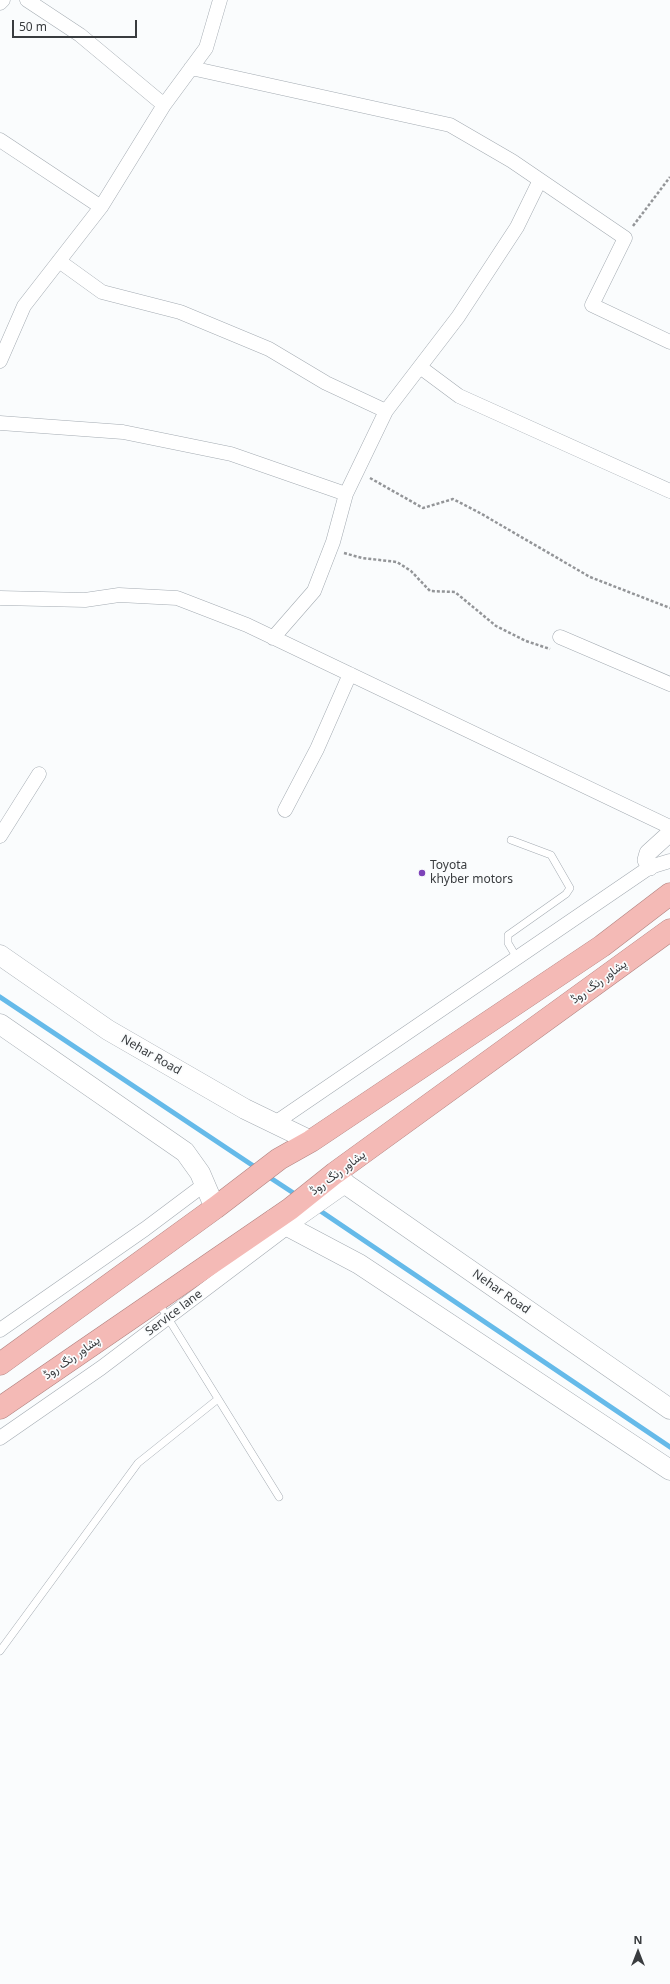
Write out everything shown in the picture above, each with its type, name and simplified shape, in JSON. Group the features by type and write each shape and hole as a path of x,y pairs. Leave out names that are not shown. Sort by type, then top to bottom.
{"highway":[{"path":"0,1364 215,1208 279,1159 311,1141 602,946 670,894"},
{"name":"پشاور رنگ روڈ","path":"0,1408 163,1308 670,930"}],"main road":[{"name":"Nehar Road","path":"0,955 108,1030 245,1108 311,1141"},
{"path":"0,1024 185,1152 200,1173 215,1208"},
{"name":"Nehar Road","path":"334,1181 670,1409"},
{"path":"284,1218 359,1264 670,1470"}],"street":[{"path":"27,0 80,35 164,105"},
{"path":"0,361 24,306 101,207 164,105 206,48 220,0"},
{"path":"192,68 450,125 512,160 625,238 592,305 670,342"},
{"path":"0,140 101,207"},
{"path":"274,638 314,591 330,549 346,494 386,411 458,317 517,227 540,180"},
{"path":"59,262 102,292 180,312 269,349 326,383 386,411"},
{"path":"420,367 459,396 670,491"},
{"path":"0,423 123,432 223,453 346,494"},
{"path":"0,598 85,600 119,595 177,598 248,625 670,827"},
{"path":"560,637 670,684"},
{"path":"285,810 317,749 350,674"},
{"path":"0,836 39,774"},
{"path":"650,867 646,860 648,853 670,833"},
{"path":"275,1123 650,867 670,861"},
{"path":"0,1330 145,1229 205,1184"},
{"name":"Service lane","path":"0,1438 101,1368 163,1308"}],"lane":[{"path":"511,840 551,855 570,888 566,894 508,935 508,943 517,958"},
{"path":"163,1308 279,1497"},
{"path":"0,1651 138,1463 218,1399"}],"path":[{"path":"625,238 670,177"},
{"path":"357,471 424,508 453,499 590,577 670,608"},
{"path":"330,549 362,558 397,562 411,572 430,591 455,592 496,626 526,641 555,650 560,637"}],"waterway":[{"path":"0,997 258,1169"},
{"path":"266,1175 298,1196"},
{"path":"316,1208 670,1447"}],"place":[{"name":"Toyota khyber motors","path":"422,873"}]}
